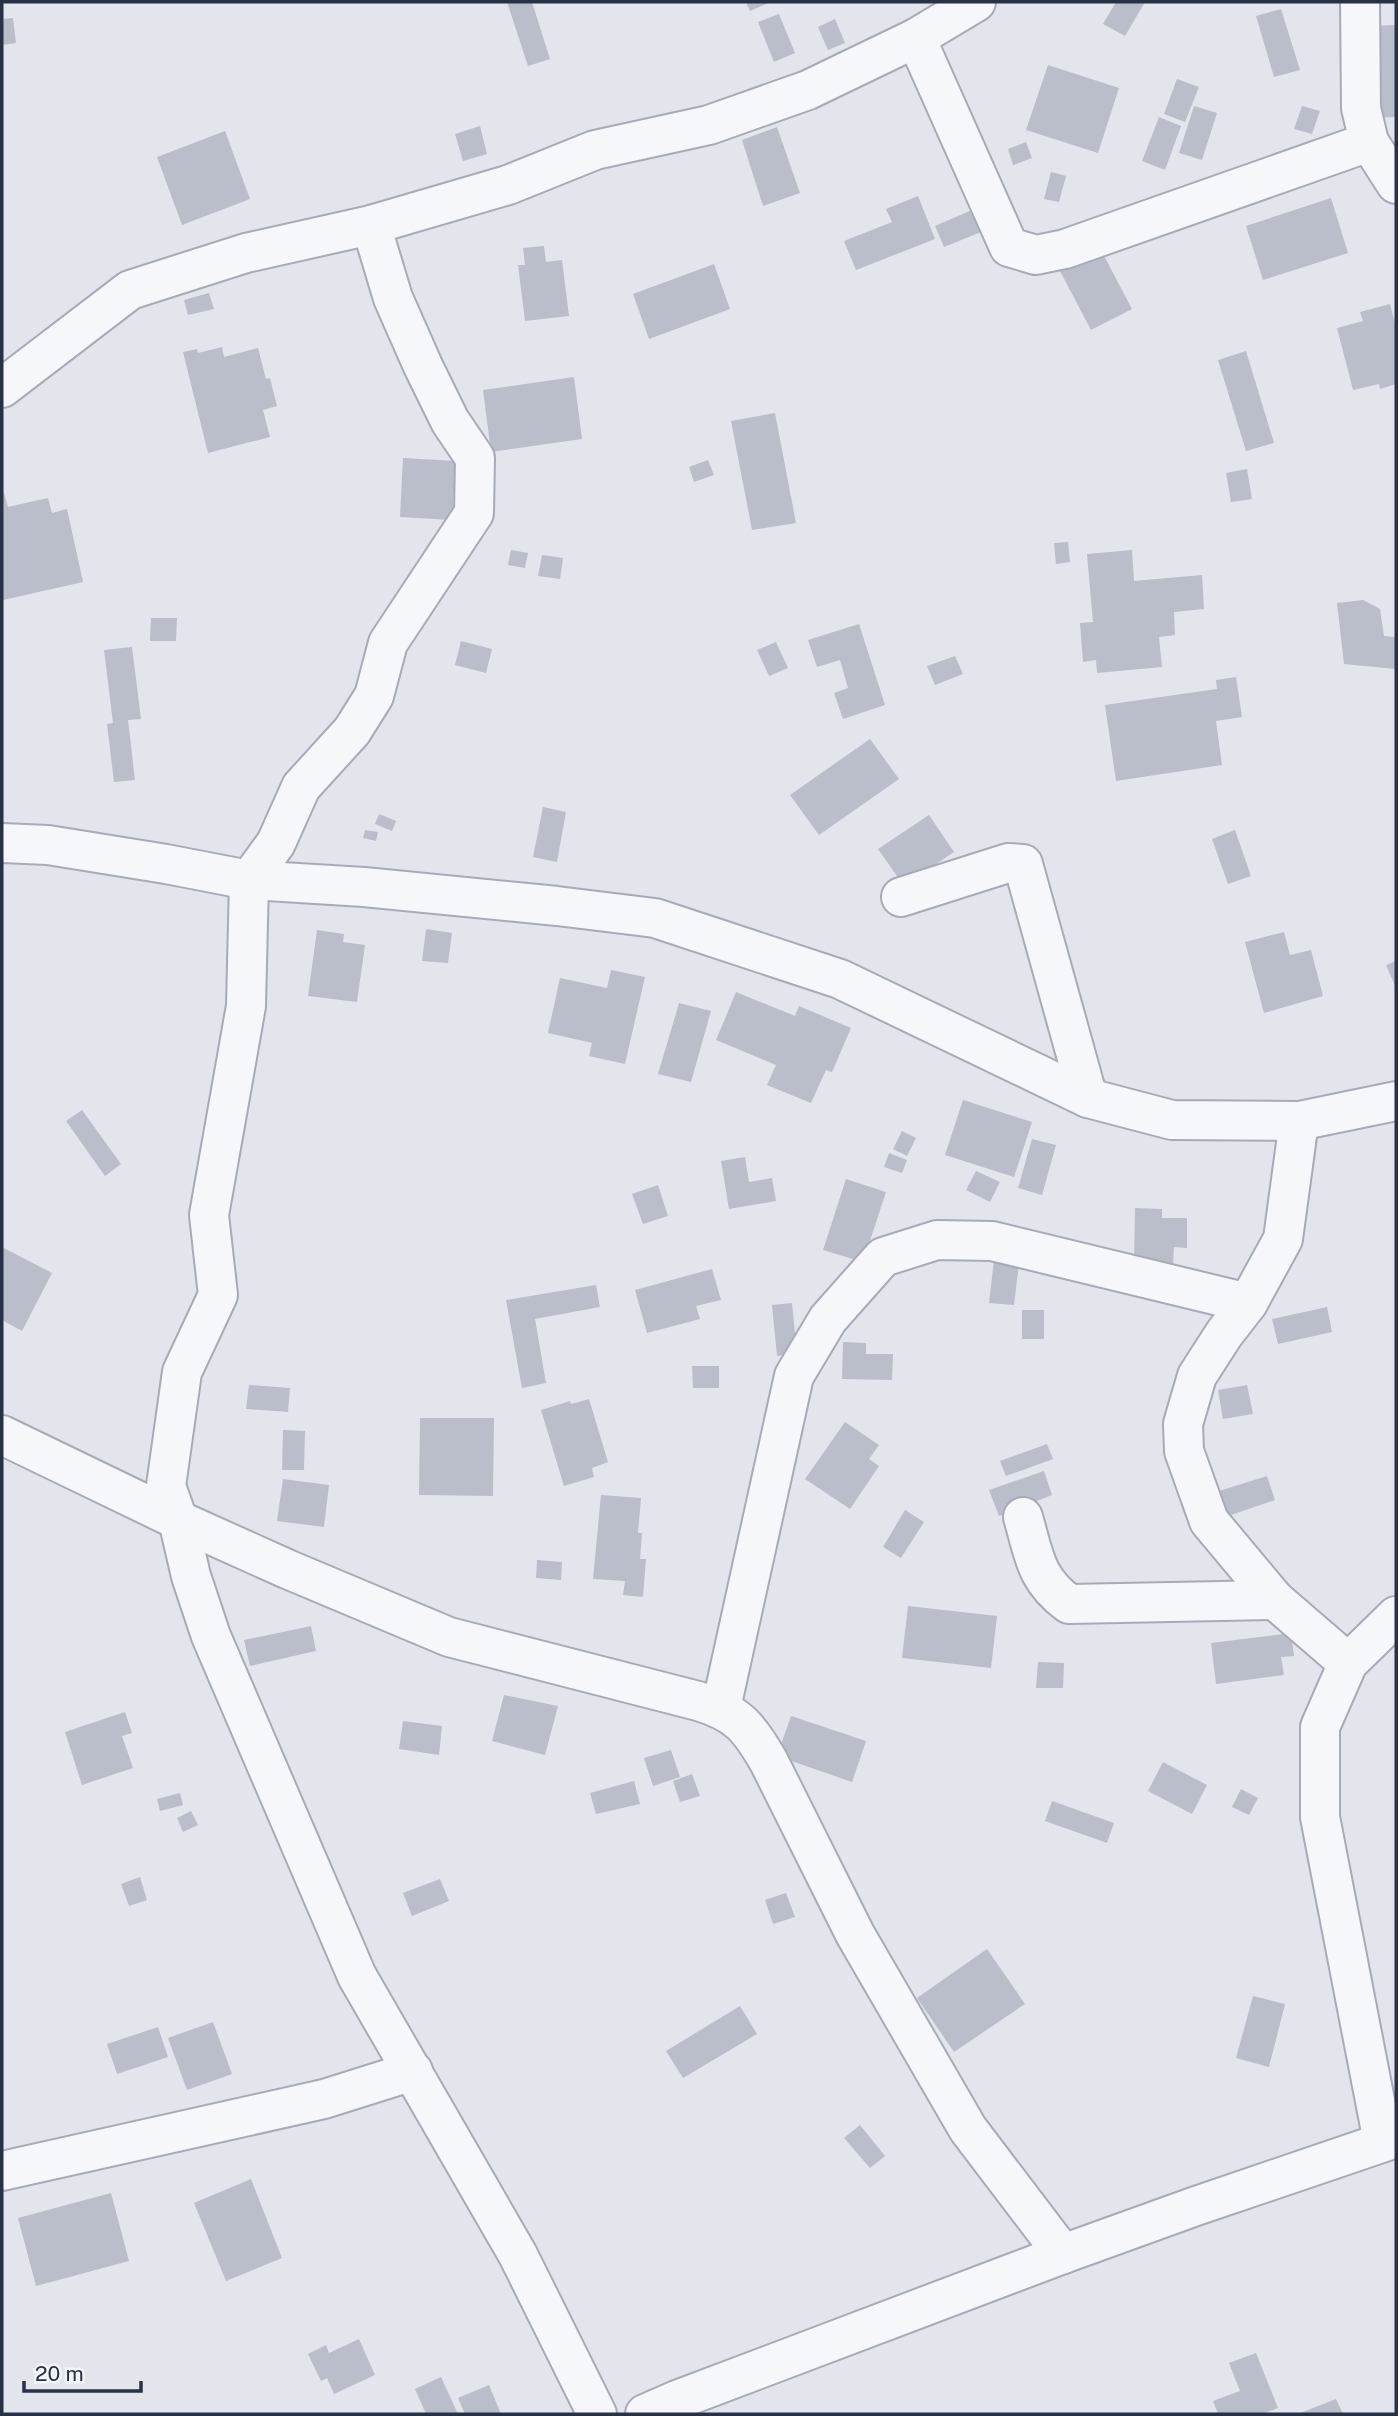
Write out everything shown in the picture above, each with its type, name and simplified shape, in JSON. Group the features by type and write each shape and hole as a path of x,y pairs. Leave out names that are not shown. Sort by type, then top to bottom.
{"street":[{"path":"2,388 130,290 246,253 371,225 508,185 595,150 709,125 808,90 916,38 976,2"},
{"path":"1360,2 1361,108 1368,142 1396,184"},
{"path":"916,38 1009,247 1037,255 1065,250 1368,142"},
{"path":"371,225 393,298 423,366 450,421 474,458 474,513 388,643 374,696 352,731 301,787 276,843 249,880 246,1006 209,1215 218,1295 182,1372 166,1486 211,1636 357,1976 518,2255 597,2414"},
{"path":"2,843 61,847 249,880 364,887 655,918 841,979 1088,1098 1172,1121 1298,1121 1396,1101"},
{"path":"901,897 1008,863 1023,864 1088,1098"},
{"path":"1298,1121 1283,1238 1248,1303 1197,1376 1183,1424 1184,1451 1209,1521 1275,1600 1348,1663"},
{"path":"721,1707 794,1376 828,1319 883,1257 937,1240 992,1241 1248,1303"},
{"path":"2,1435 178,1520 449,1637 721,1707 740,1720 756,1739 855,1934 968,2129 1063,2254"},
{"path":"1023,1517 1040,1574 1054,1593 1069,1604 1275,1600"},
{"path":"669,2410 1063,2254 1389,2140 1320,1817 1320,1727 1348,1663 1396,1616"},
{"path":"2,2171 324,2099 413,2071"}],"building":[{"path":"507,2 532,2 550,59 528,66"},
{"path":"746,2 771,2 750,11"},
{"path":"1116,2 1145,2 1125,36 1103,24"},
{"path":"1281,9 1300,70 1274,77 1256,16"},
{"path":"779,14 795,53 774,62 758,22"},
{"path":"13,18 16,43 2,45 2,19"},
{"path":"835,19 845,43 828,50 818,27"},
{"path":"1396,25 1396,117 1368,118 1366,26"},
{"path":"1048,65 1119,88 1098,153 1026,130"},
{"path":"1177,79 1199,87 1185,122 1164,114"},
{"path":"1194,106 1217,113 1202,160 1179,153"},
{"path":"1302,106 1320,111 1312,134 1294,129"},
{"path":"1159,117 1181,126 1165,170 1142,161"},
{"path":"480,126 487,154 463,161 455,134"},
{"path":"777,127 800,193 763,206 742,140"},
{"path":"225,131 250,199 182,225 157,157"},
{"path":"1026,142 1032,158 1013,165 1008,149"},
{"path":"1051,172 1066,176 1059,202 1044,199"},
{"path":"918,196 935,239 856,270 844,241 892,222 886,209"},
{"path":"1331,198 1348,253 1263,280 1246,226"},
{"path":"981,206 991,228 944,247 935,226"},
{"path":"544,246 546,262 562,260 569,316 525,321 518,265 525,265 523,248"},
{"path":"1101,250 1132,309 1091,330 1060,271"},
{"path":"714,264 730,309 649,339 633,294"},
{"path":"209,293 214,309 188,315 184,300"},
{"path":"1390,304 1396,327 1396,384 1380,389 1379,384 1353,390 1337,328 1363,321 1360,312"},
{"path":"222,347 224,357 258,348 277,406 263,410 270,437 208,453 183,352 197,349 198,353"},
{"path":"1246,351 1274,443 1246,451 1218,360"},
{"path":"574,377 582,439 491,452 483,390"},
{"path":"775,413 796,523 752,530 731,421"},
{"path":"403,458 456,461 452,520 400,517"},
{"path":"708,460 714,475 694,482 689,467"},
{"path":"1247,469 1252,499 1231,502 1226,473"},
{"path":"2,486 8,507 48,498 52,513 67,509 83,582 3,600"},
{"path":"1068,542 1070,562 1056,564 1054,543"},
{"path":"511,550 528,553 525,568 508,565"},
{"path":"1132,550 1134,581 1202,575 1204,609 1174,612 1175,635 1159,637 1162,667 1097,673 1096,660 1083,662 1080,623 1093,622 1087,554"},
{"path":"542,555 563,558 560,579 538,576"},
{"path":"1363,600 1380,609 1384,636 1396,637 1396,669 1344,664 1337,603"},
{"path":"151,618 177,618 176,641 150,641"},
{"path":"859,624 885,705 843,719 834,693 848,688 840,660 817,667 808,640"},
{"path":"461,641 492,649 486,673 455,665"},
{"path":"776,642 788,668 769,676 757,650"},
{"path":"132,647 141,719 128,720 135,780 114,782 107,724 113,723 104,650"},
{"path":"955,656 963,674 935,685 927,666"},
{"path":"1236,677 1242,717 1216,721 1222,765 1116,781 1105,705 1217,689 1216,680"},
{"path":"870,739 899,779 819,835 790,795"},
{"path":"543,807 566,812 557,862 533,857"},
{"path":"379,814 396,821 392,831 375,824"},
{"path":"929,815 954,852 904,886 878,849"},
{"path":"365,830 378,832 376,841 363,838"},
{"path":"1235,830 1251,876 1228,884 1212,839"},
{"path":"426,929 452,933 448,963 422,961"},
{"path":"317,930 344,934 343,942 365,945 357,1002 308,996"},
{"path":"1284,932 1290,955 1311,950 1323,996 1264,1013 1245,942"},
{"path":"1396,961 1396,988 1386,965"},
{"path":"611,970 645,977 625,1064 589,1056 592,1043 548,1033 560,978 607,988"},
{"path":"736,992 795,1016 799,1006 851,1028 832,1072 826,1070 811,1103 767,1085 776,1065 716,1040"},
{"path":"679,1003 711,1011 691,1082 658,1074"},
{"path":"963,1100 1032,1122 1014,1177 945,1155"},
{"path":"82,1110 121,1164 105,1176 66,1121"},
{"path":"902,1131 916,1138 907,1156 893,1149"},
{"path":"1032,1139 1056,1145 1042,1195 1018,1188"},
{"path":"889,1153 907,1160 902,1173 884,1167"},
{"path":"745,1157 749,1182 772,1178 776,1201 729,1209 721,1161"},
{"path":"976,1171 1000,1182 990,1202 966,1190"},
{"path":"846,1179 886,1192 863,1262 823,1250"},
{"path":"658,1185 668,1216 643,1224 632,1194"},
{"path":"1135,1208 1162,1209 1162,1218 1187,1218 1187,1248 1174,1247 1173,1265 1134,1264"},
{"path":"2,1247 52,1273 22,1331 2,1320"},
{"path":"994,1260 1019,1263 1014,1305 989,1303"},
{"path":"712,1269 721,1300 696,1306 700,1319 647,1333 635,1290"},
{"path":"596,1285 600,1307 535,1319 546,1383 522,1388 506,1300"},
{"path":"792,1303 797,1353 777,1356 772,1305"},
{"path":"1327,1307 1332,1332 1278,1344 1272,1319"},
{"path":"1022,1310 1044,1310 1044,1339 1022,1339"},
{"path":"843,1342 866,1343 866,1354 893,1354 892,1380 842,1379"},
{"path":"692,1366 719,1366 719,1388 693,1388"},
{"path":"249,1385 290,1388 288,1412 246,1409"},
{"path":"1247,1385 1253,1414 1223,1419 1218,1390"},
{"path":"589,1399 608,1462 592,1468 594,1477 564,1486 541,1410 570,1401 571,1404"},
{"path":"420,1418 494,1418 493,1496 419,1495"},
{"path":"845,1422 879,1445 869,1459 879,1466 850,1509 805,1479"},
{"path":"283,1430 305,1431 304,1470 282,1470"},
{"path":"1047,1444 1053,1459 1006,1476 1000,1461"},
{"path":"1044,1471 1052,1495 999,1516 989,1490"},
{"path":"1267,1476 1275,1500 1228,1516 1219,1491"},
{"path":"283,1479 329,1485 324,1527 277,1521"},
{"path":"601,1495 641,1498 638,1533 642,1533 640,1559 646,1559 643,1597 623,1595 625,1581 593,1579"},
{"path":"905,1510 924,1522 901,1558 883,1547"},
{"path":"537,1560 562,1562 561,1580 536,1578"},
{"path":"908,1606 997,1616 991,1668 902,1658"},
{"path":"311,1626 316,1651 250,1666 244,1640"},
{"path":"1291,1633 1294,1656 1281,1657 1284,1675 1216,1684 1211,1643"},
{"path":"1038,1662 1064,1663 1063,1688 1036,1688"},
{"path":"504,1695 558,1706 545,1755 492,1741"},
{"path":"125,1712 132,1733 122,1736 133,1768 82,1785 65,1732"},
{"path":"791,1716 866,1741 852,1782 777,1756"},
{"path":"403,1721 442,1726 439,1755 399,1749"},
{"path":"671,1750 680,1777 653,1786 644,1758"},
{"path":"1163,1762 1207,1785 1192,1814 1148,1791"},
{"path":"692,1774 700,1796 680,1802 673,1781"},
{"path":"634,1781 640,1804 596,1814 590,1793"},
{"path":"1241,1789 1258,1798 1249,1815 1232,1807"},
{"path":"180,1793 183,1805 160,1811 157,1799"},
{"path":"1052,1801 1114,1823 1107,1843 1045,1821"},
{"path":"191,1811 198,1825 183,1832 177,1818"},
{"path":"140,1877 147,1900 129,1906 121,1884"},
{"path":"440,1879 449,1901 412,1916 403,1893"},
{"path":"786,1893 795,1917 773,1924 765,1900"},
{"path":"987,1949 1025,2004 954,2052 917,1998"},
{"path":"1253,1996 1285,2004 1269,2067 1236,2058"},
{"path":"740,2006 757,2034 683,2078 666,2051"},
{"path":"213,2022 232,2074 187,2090 168,2038"},
{"path":"158,2027 168,2057 117,2074 107,2044"},
{"path":"860,2125 885,2156 870,2168 844,2138"},
{"path":"251,2179 282,2258 226,2281 194,2203"},
{"path":"111,2193 129,2261 36,2286 18,2218"},
{"path":"359,2339 375,2375 334,2394 327,2378 321,2381 308,2354 326,2345 329,2353"},
{"path":"1256,2353 1278,2408 1262,2414 1218,2414 1213,2401 1240,2391 1229,2363"},
{"path":"441,2377 458,2414 426,2414 415,2389"},
{"path":"489,2385 501,2414 465,2414 458,2398"},
{"path":"1336,2399 1343,2414 1298,2414"}]}
